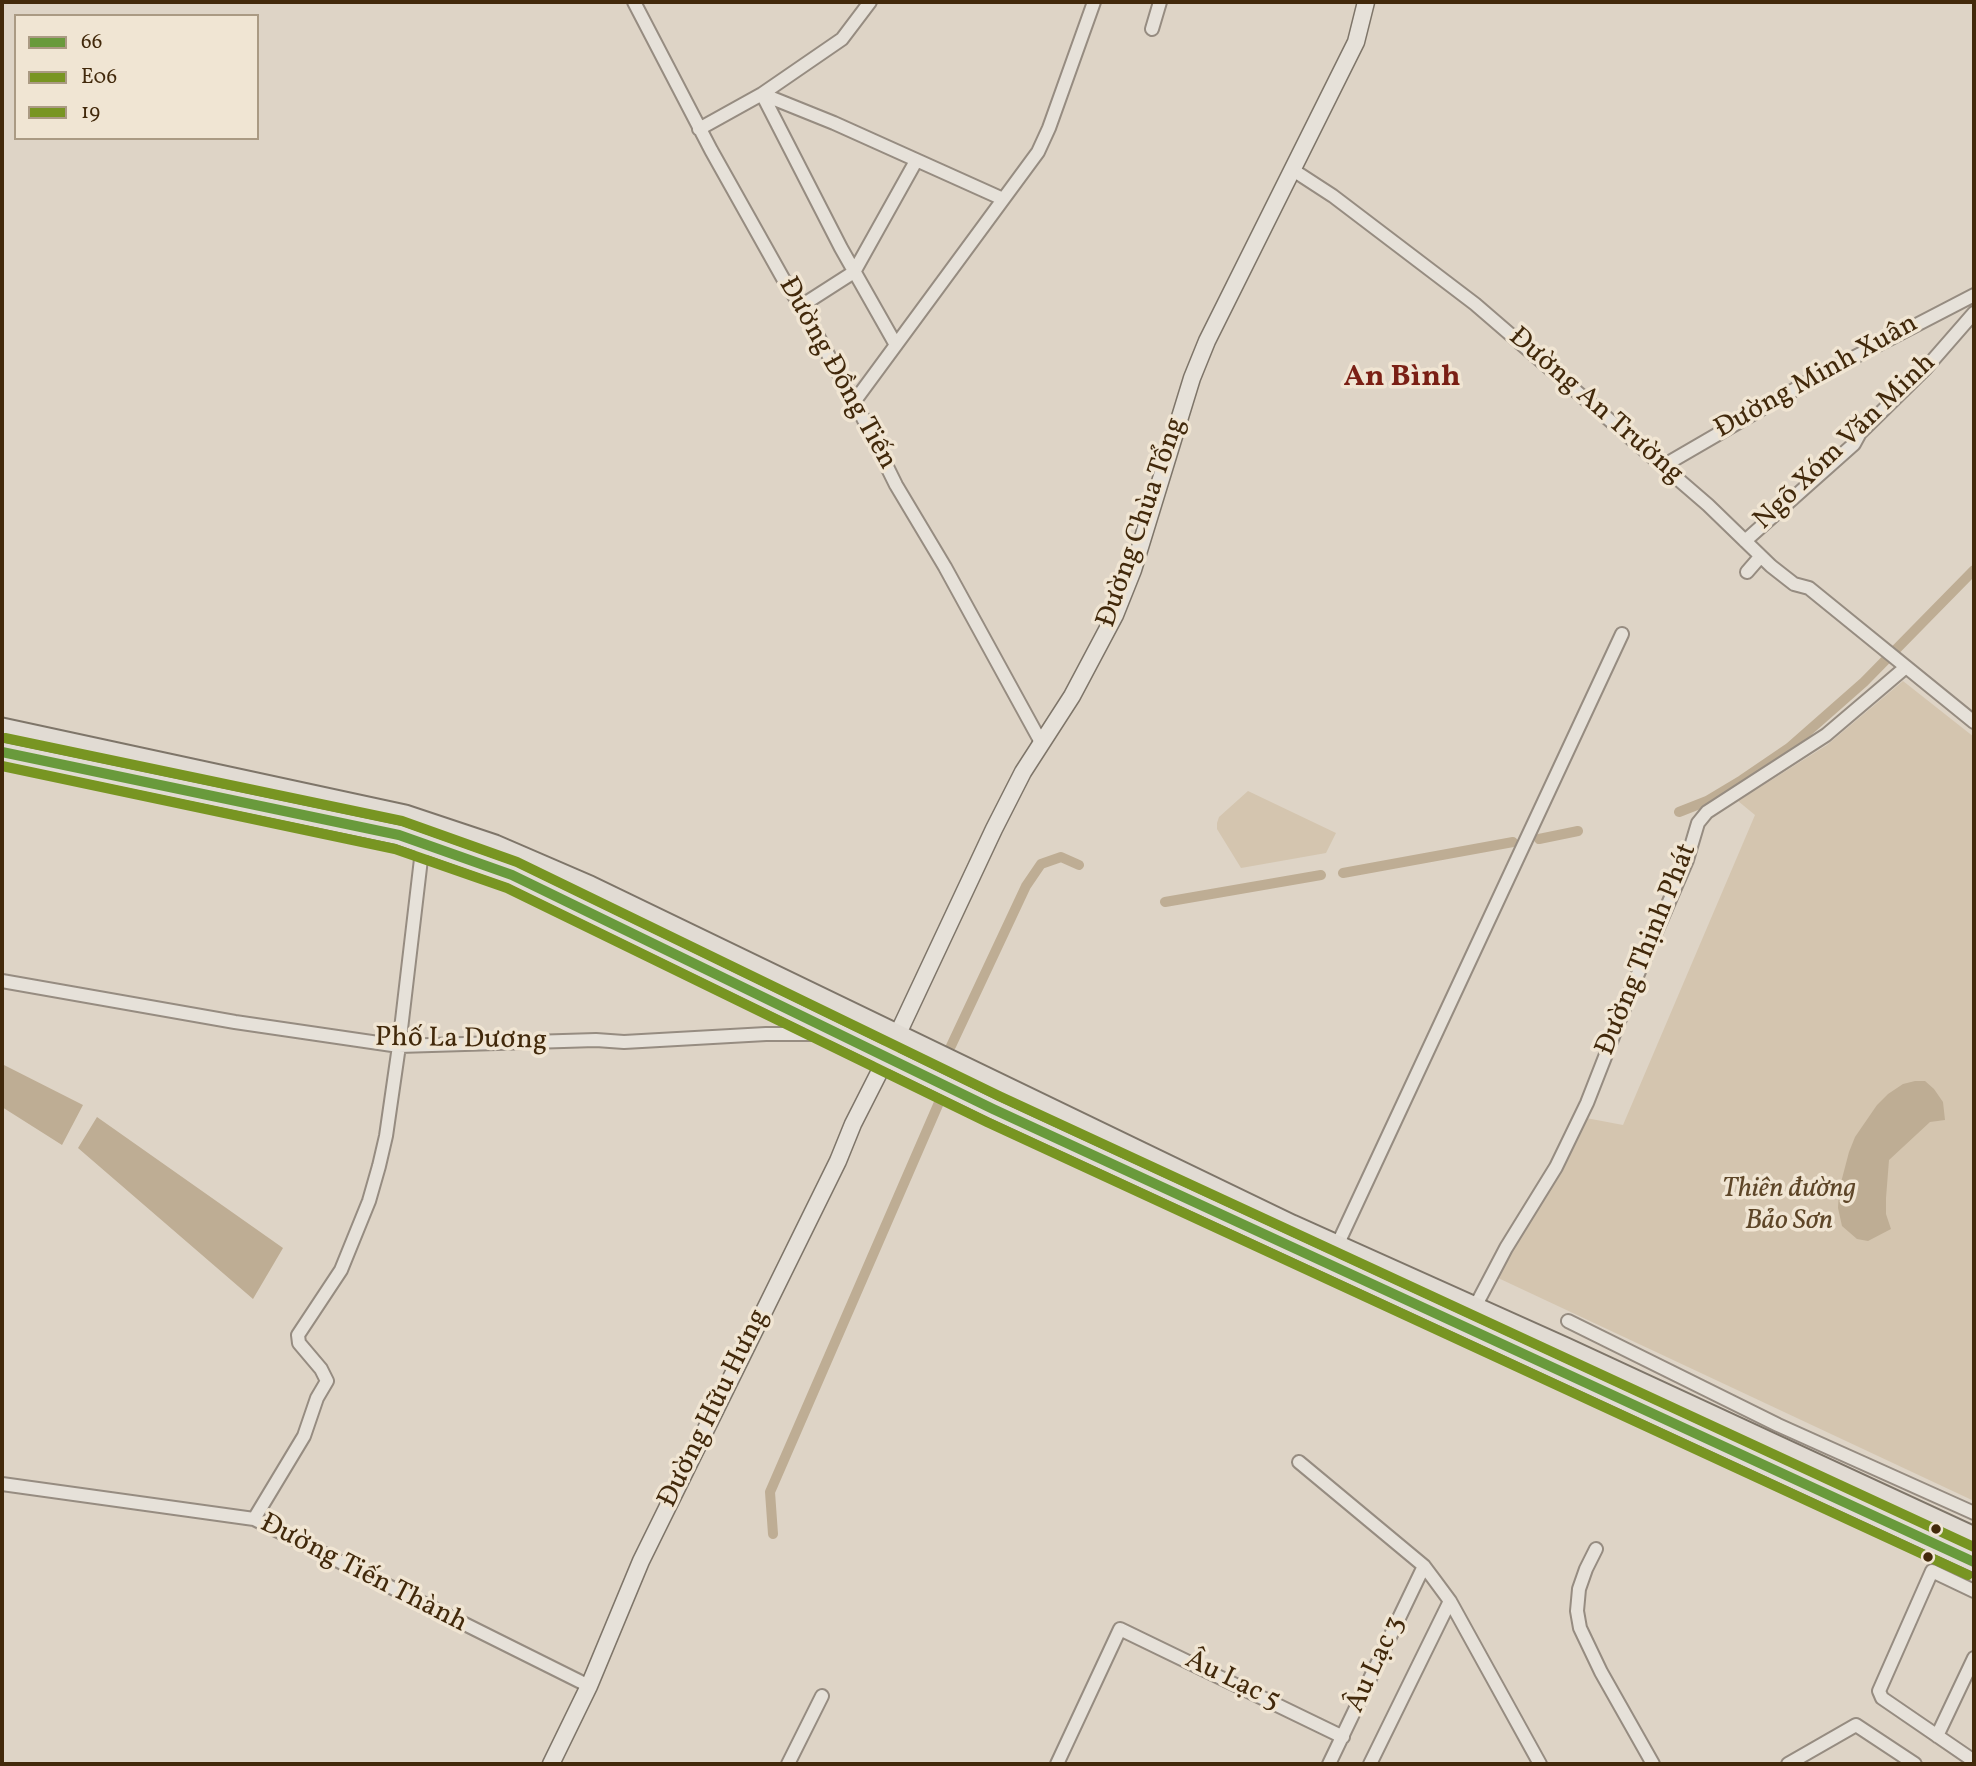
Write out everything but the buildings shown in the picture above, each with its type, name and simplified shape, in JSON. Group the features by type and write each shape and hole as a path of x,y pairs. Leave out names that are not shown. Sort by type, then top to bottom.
{"main road":[{"name":"Đường Chùa Tổng","path":"898,1034 994,829 1024,772 1072,696 1115,615 1133,570 1192,379 1207,341 1356,41 1366,2"},
{"path":"2,728 426,821 495,845 590,886 1292,1225 1740,1428 1769,1431 1974,1536"},
{"path":"2,752 399,835 512,875 887,1058 1974,1562"},
{"path":"423,842 426,821"},
{"name":"Đường Hữu Hưng","path":"551,1764 589,1686 641,1561 898,1034"},
{"path":"1551,1368 1560,1345"},
{"path":"1731,1451 1740,1428"}],"street":[{"name":"Đường Đồng Tiến","path":"634,2 699,129 801,306 896,485 946,567 1042,744"},
{"path":"699,129 762,94 842,39 870,2"},
{"path":"854,402 1038,152 1094,2"},
{"path":"1152,29 1160,2"},
{"path":"762,94 834,123 1003,199"},
{"path":"762,94 895,345"},
{"path":"801,306 854,272 916,160"},
{"name":"Đường An Trường","path":"1293,170 1333,196 1475,304 1708,505 1760,557 1794,584 1809,588 1974,722"},
{"name":"Đường Minh Xuân","path":"1663,466 1818,376 1974,295"},
{"name":"Ngõ Xóm Văn Minh","path":"1745,541 1854,444 1860,433 1926,368 1974,313"},
{"path":"1747,572 1760,557"},
{"path":"1329,1264 1622,634"},
{"name":"Đường Thịnh Phát","path":"1475,1307 1506,1248 1556,1167 1587,1103 1633,983 1687,860 1698,823 1738,783 1826,735 1897,661"},
{"path":"254,1519 304,1436 317,1398 327,1381 321,1369 299,1343 298,1335 341,1270 369,1201 386,1136 423,842"},
{"name":"Phố La Dương","path":"2,981 235,1022 399,1046 596,1040 624,1042 766,1034 840,1034"},
{"path":"1567,1321 1769,1431 1974,1513"},
{"path":"1299,1462 1424,1566 1450,1601 1539,1764"},
{"name":"Đường Tiến Thành","path":"2,1484 254,1519 589,1686"},
{"path":"1596,1549 1579,1589 1577,1611 1580,1628 1601,1672 1654,1764"},
{"name":"Âu Lạc 3","path":"1329,1764 1424,1566"},
{"path":"1974,1591 1932,1571 1879,1686 1882,1698 1974,1761"},
{"name":"Âu Lạc 3","path":"1370,1764 1450,1601"},
{"name":"Âu Lạc 5","path":"1057,1764 1120,1629 1343,1737"},
{"path":"1937,1736 1974,1658"},
{"path":"788,1764 822,1696"},
{"path":"1788,1764 1856,1725 1915,1764"}],"green space":[{"name":"Thiên đường Bảo Sơn","path":"1903,681 1974,737 1974,1501 1496,1277 1586,1118 1623,1125 1755,815 1738,801 1827,745"},
{"path":"1248,791 1336,833 1326,853 1241,868 1217,829 1217,823 1219,817"}],"shaded area":[{"path":"2,1064 83,1105 62,1145 2,1107"},
{"path":"1925,1081 1934,1089 1943,1102 1945,1120 1930,1122 1889,1160 1886,1214 1891,1229 1868,1241 1857,1239 1842,1226 1838,1208 1839,1190 1849,1152 1855,1137 1877,1105 1903,1084"},
{"path":"97,1117 283,1248 253,1299 78,1148"}],"waterway":[{"path":"1679,812 1707,801 1789,748 1864,682 1974,570"},
{"path":"1539,839 1578,831"},
{"path":"1343,873 1513,842"},
{"path":"951,1046 1026,886 1041,864 1061,857 1079,865"},
{"path":"1165,902 1321,875"},
{"path":"773,1534 770,1492 941,1098"}],"transit line":[{"name":"19","path":"5,738 402,821 517,862 999,1096 1974,1547"},
{"name":"66","path":"2,752 399,835 512,875 993,1109 1974,1562"},
{"name":"E06","path":"2,766 395,849 507,888 987,1122 1968,1575"}],"district":[{"name":"An Bình","path":"1402,379"}]}
